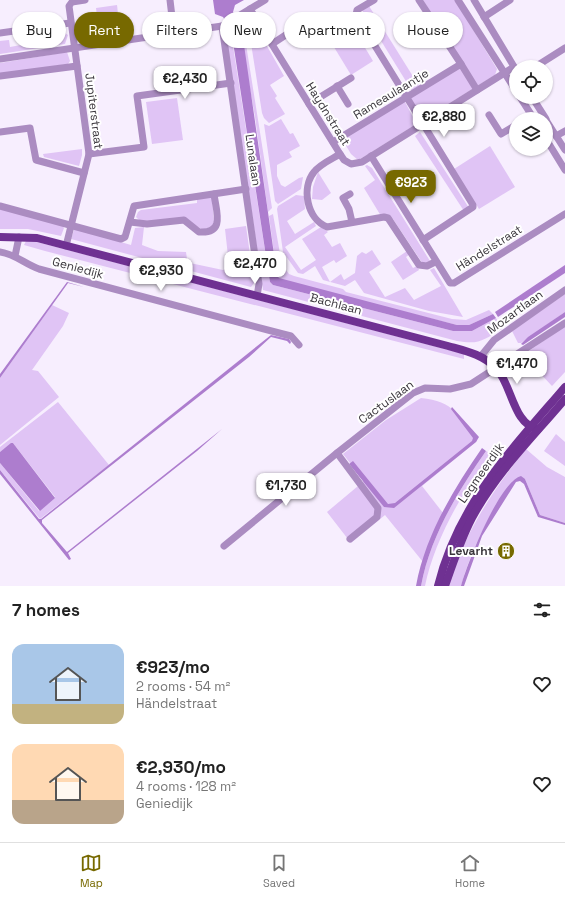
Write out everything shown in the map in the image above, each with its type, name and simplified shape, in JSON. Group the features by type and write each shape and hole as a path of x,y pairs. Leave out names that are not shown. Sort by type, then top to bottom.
{"main road":[{"name":"Bachlaan","path":"0,237 38,238 481,356 496,368 504,379 519,413 526,415 535,427"},
{"name":"Legmeerdijk","path":"445,586 473,517 496,481 565,387"},
{"name":"Legmeerdijk","path":"438,586 453,542 477,495 496,469 535,427 565,399"}],"street":[{"name":"Jupiterstraat","path":"74,43 70,23 69,6 72,2 85,0"},
{"path":"170,0 171,12"},
{"path":"245,12 265,0"},
{"path":"374,0 357,10 356,15 408,97 471,201 473,207 423,240"},
{"path":"419,0 477,90"},
{"path":"458,0 509,80"},
{"path":"474,0 510,60"},
{"path":"484,17 510,0"},
{"path":"0,33 70,23"},
{"name":"Jupiterstraat","path":"66,246 90,154 75,48"},
{"path":"0,59 75,48"},
{"name":"Lunalaan","path":"227,48 259,284 257,296"},
{"name":"Haydnstraat","path":"274,48 344,160 352,164 362,162 504,73"},
{"path":"546,60 565,48"},
{"name":"Rameaulaantje","path":"333,142 461,64"},
{"path":"0,76 77,66"},
{"path":"504,73 509,71"},
{"path":"309,104 351,78"},
{"path":"90,154 144,147 137,96 231,83"},
{"path":"337,86 348,104"},
{"path":"489,115 501,134 509,129"},
{"path":"0,132 30,128 36,160 84,173"},
{"path":"553,131 565,150"},
{"path":"556,136 565,131"},
{"path":"553,150 565,170"},
{"path":"340,154 314,172 307,198 316,218 327,227 384,217 388,218 419,265 427,266 436,262"},
{"name":"Händelstraat","path":"371,156 450,283 454,283 565,214"},
{"path":"0,206 121,239 125,237 134,206 246,189"},
{"path":"130,222 147,224 184,220 199,232 212,230 216,228 218,222 214,194"},
{"path":"350,194 343,198 349,209 352,222"},
{"path":"15,256 19,237"},
{"name":"Geniedijk","path":"0,252 15,256 26,264 39,269 291,336 299,345"},
{"name":"Mozartlaan","path":"481,356 494,340 565,290"},
{"path":"496,368 565,323"},
{"name":"Cactuslaan","path":"224,546 337,452 419,390 432,387 450,389 462,387 471,384 496,368"},
{"path":"337,452 378,508 377,517 350,540"}],"shaded area":[{"path":"213,0 244,0 235,5 233,12 220,12 220,16 215,14"},
{"path":"423,0 455,0 462,12 431,12"},
{"path":"117,5 118,12 96,12 96,8"},
{"path":"369,6 373,12 363,12 362,10"},
{"path":"463,13 497,69 495,75 477,86 453,48 463,48"},
{"path":"385,32 393,44 393,48 395,48 419,86 412,91 385,47"},
{"path":"9,40 10,47 39,48 0,54 0,41"},
{"path":"228,48 233,48 270,282 273,285 453,331 472,331 496,318 502,329 481,341 457,341 263,290"},
{"path":"234,48 244,48 277,275 279,278 457,325 469,325 493,314 496,318 472,331 453,331 273,285 270,282"},
{"path":"243,48 247,48 272,208 268,212 255,117"},
{"path":"252,48 268,48 284,76 270,85 277,96 275,98 285,114 269,123 264,118"},
{"path":"335,48 365,48 373,61 351,75"},
{"path":"67,52 70,61 68,64 0,74 0,63"},
{"path":"459,65 474,88 429,116 422,114 409,97"},
{"path":"177,98 183,140 152,144 146,102"},
{"path":"404,100 413,117 413,126 358,160 351,154 342,139"},
{"path":"281,119 290,134 293,133 300,146 289,152 292,157 277,165 277,176 281,185 285,187 303,177 301,189 278,204 275,201 264,124 269,126"},
{"path":"420,132 469,208 464,211 415,136"},
{"path":"490,146 515,187 479,209 454,169"},
{"path":"82,149 79,166 44,157 43,154"},
{"path":"367,165 372,168 430,261 423,264 393,219 381,216 364,188 375,180 365,166"},
{"path":"318,172 331,193 322,200 312,199 313,187"},
{"path":"296,195 304,196 305,209 287,221 295,234 314,222 316,226 285,247 301,270 316,260 302,239 321,227 328,232 324,235 332,247 340,243 347,256 336,263 334,260 322,267 330,282 323,280 315,266 303,274 298,273 283,252 277,209 278,206"},
{"path":"212,197 214,222 212,226 203,230 193,224 140,221 136,217 138,212 141,210 197,203 197,198"},
{"path":"0,209 62,225 64,228 61,236 28,229 0,229"},
{"path":"273,214 282,265 289,274 343,289 346,292 452,319 466,320 489,310 493,314 469,325 457,325 282,281 277,275 269,216"},
{"path":"246,226 254,283 251,287 71,239 74,230 76,229 131,245 135,228 144,227 142,245 158,251 186,252 187,259 190,263 223,270 228,268 229,265 225,229"},
{"path":"26,241 37,242 464,354 464,359 45,251 24,245"},
{"path":"372,250 381,264 369,272 385,297 405,288 414,300 441,286 430,270 434,268 463,317 429,311 364,293 355,280 345,286 330,282 341,274 344,280 355,273 357,256 362,252 366,254"},
{"path":"407,251 410,254 406,257 413,268 417,266 419,270 403,280 391,262"},
{"path":"565,265 565,273 498,317 495,312"},
{"path":"67,282 84,287 68,283 0,378 0,374"},
{"path":"565,294 565,312 521,343 518,343 512,331"},
{"path":"52,305 69,313 63,326 32,370 38,371 59,397 0,445 0,378"},
{"path":"565,312 565,317 523,345 521,344 528,337"},
{"path":"565,326 565,372 552,386 523,355"},
{"path":"271,335 289,339 291,342 290,344 287,341 271,337 249,357 42,520 42,523 67,552 222,429 197,451 68,553 71,559 69,560 0,474 0,470 39,519 41,519"},
{"path":"421,398 441,402 455,411 477,441 422,486 443,513 423,562 385,515 351,543 327,512 364,481 343,454 386,420"},
{"path":"58,402 109,465 40,519 0,470 0,463 39,511 55,497 13,443 0,452 0,447"},
{"path":"452,407 479,437 476,442 394,508 384,507 349,464 353,461 388,504 395,503 472,441 473,438 451,409"},
{"path":"556,434 565,442 565,466 544,451"},
{"path":"13,443 55,498 40,511 0,463 0,452"},
{"path":"482,448 486,451 465,482 446,515 431,550 421,586 416,586 420,567 433,531 461,480"},
{"path":"526,449 547,467 565,477 565,523 540,515 525,479 513,481 482,531 465,572 461,586 448,586 462,548 480,514 501,481"},
{"path":"486,451 491,454 480,468 460,500 435,551 425,586 421,586 431,550 446,515 465,482"},
{"path":"521,476 525,479 540,515 565,523 565,525 538,517 524,484 520,481 516,482 482,536 464,586 461,586 477,543 494,508 512,482"}],"place":[{"name":"Levarht","path":"506,551"}]}
